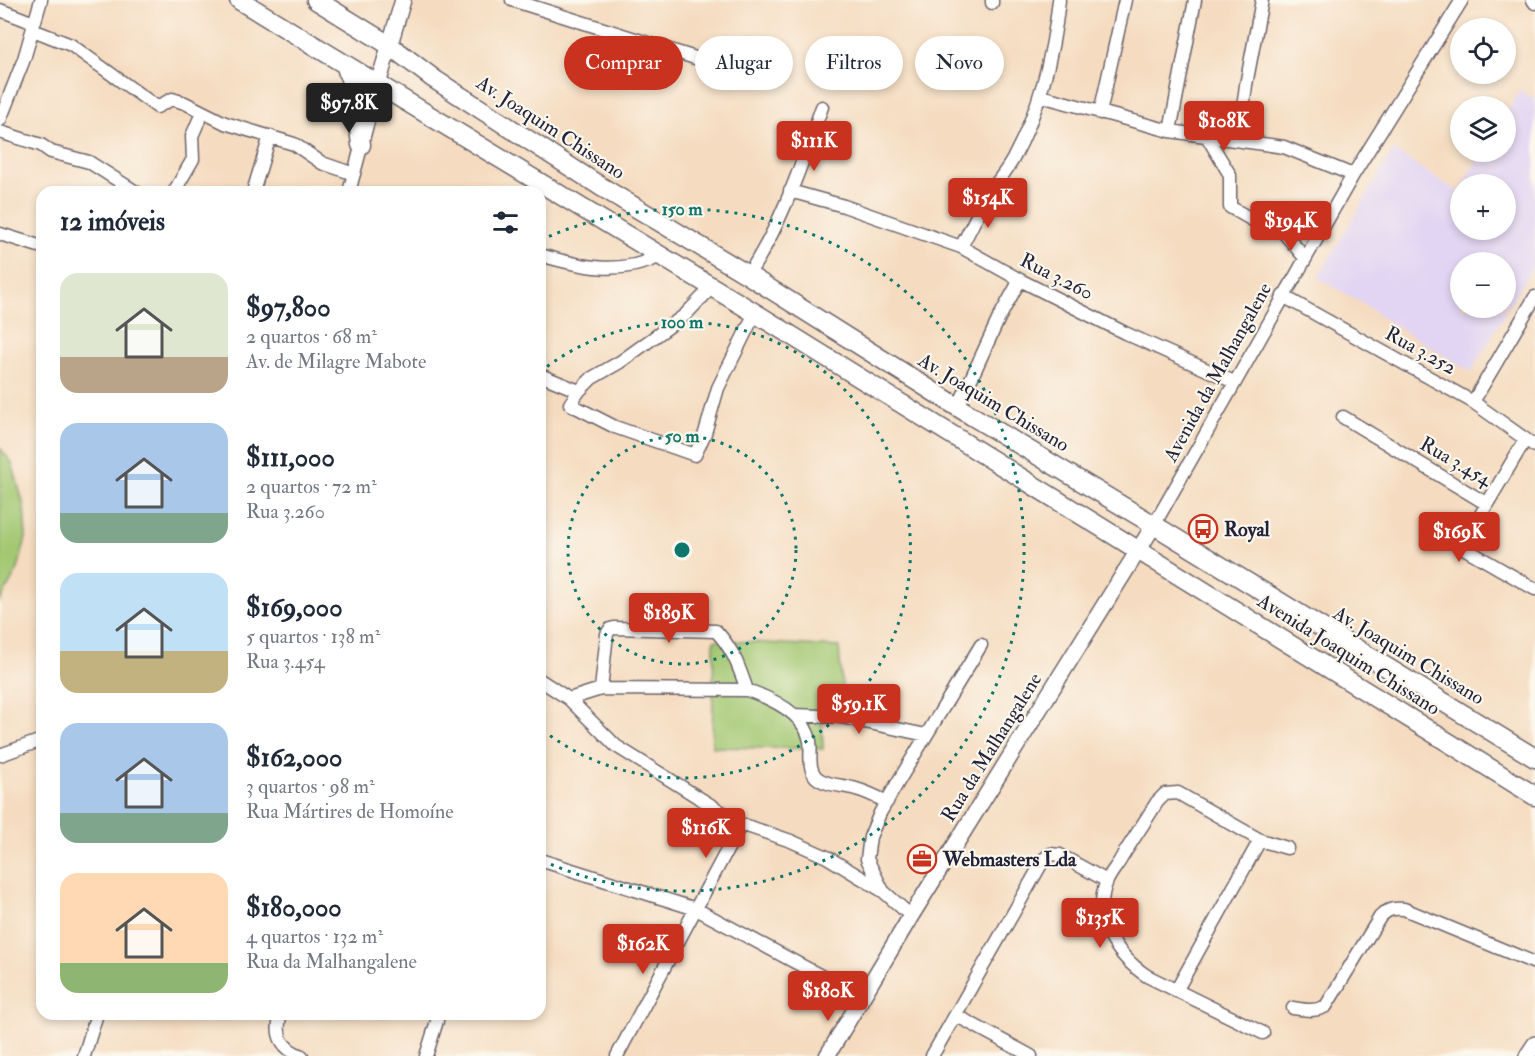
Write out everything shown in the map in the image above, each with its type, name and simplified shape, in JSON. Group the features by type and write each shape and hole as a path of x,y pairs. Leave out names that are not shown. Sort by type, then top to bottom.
{"main road":[{"path":"239,0 546,186"},
{"path":"316,0 389,45"},
{"name":"Av. Joaquim Chissano","path":"389,45 434,79 600,186 1535,758"},
{"path":"345,64 355,94 361,145"},
{"path":"546,186 1140,550"},
{"name":"Avenida Joaquim Chissano","path":"1140,550 1535,796"}],"street":[{"path":"0,120 24,59 41,0"},
{"path":"351,186 389,45 404,0"},
{"path":"512,0 695,58"},
{"path":"961,246 1012,160 1041,96 1056,32 1059,0"},
{"path":"1101,113 1125,0"},
{"path":"1170,131 1195,0"},
{"path":"1239,139 1246,85 1262,0"},
{"name":"Avenida da Malhangalene","path":"1140,550 1353,175 1462,0"},
{"path":"0,10 71,45 157,107 172,99 185,103 225,123 294,144 322,163 354,174"},
{"path":"1041,96 1170,131 1284,147 1353,175"},
{"path":"748,275 770,238 822,107"},
{"path":"177,186 193,159 192,136 202,113"},
{"path":"0,132 41,145 51,152 89,162 127,186"},
{"path":"1206,135 1230,175 1230,207 1256,222 1272,226 1284,233 1305,258"},
{"path":"255,186 270,136"},
{"name":"Rua 3.260","path":"790,191 843,206 961,246 1020,280 1125,333 1234,382"},
{"path":"0,234 36,245"},
{"path":"546,256 605,268 644,264 661,256"},
{"path":"958,407 999,318 1020,280"},
{"path":"712,287 685,315 620,362 592,378 570,404 615,427 695,455 705,433 718,388 755,313"},
{"name":"Rua 3.252","path":"1283,296 1473,402 1530,443"},
{"path":"1473,402 1535,297"},
{"path":"546,377 579,391"},
{"name":"Rua 3.454","path":"1343,417 1487,504 1530,443"},
{"path":"1487,504 1462,547 1535,589"},
{"name":"Rua da Malhangalene","path":"827,1056 910,916 1140,550"},
{"path":"601,689 607,634 610,629 614,628 716,631 736,657 747,690"},
{"path":"882,891 867,859 870,837 887,802 981,645"},
{"path":"546,684 568,699 616,746 741,824 791,841 827,857 882,891 910,916"},
{"path":"568,699 601,689 747,690 768,698 795,715 810,740 811,767 816,776 824,781 857,789 887,802"},
{"path":"795,715 856,719 926,735"},
{"path":"0,755 36,742"},
{"path":"1263,1033 1176,991 1132,966 1118,951 1108,933 1104,918 1103,898 1107,881 1157,802 1165,794 1178,793 1260,840 1287,848"},
{"path":"617,1056 741,824"},
{"path":"1176,991 1260,840"},
{"path":"932,1056 957,1016 1044,859 1050,854 1060,855 1107,881"},
{"path":"546,862 696,909 860,1001"},
{"path":"1293,1008 1310,1011 1326,1006 1380,917 1386,911 1394,908 1404,909 1535,963"},
{"path":"957,1016 1031,1056"},
{"path":"84,1056 95,1020"},
{"path":"279,1020 278,1033 281,1040 292,1053 302,1056"},
{"path":"426,1056 436,1020"}],"shaded area":[{"path":"1520,90 1535,99 1535,262 1516,295 1516,252 1450,252 1450,318 1502,318 1471,372 1318,278 1393,150 1450,187 1450,240 1516,240 1516,174 1469,174 1476,162 1516,162 1516,97"}],"green space":[{"path":"0,448 12,463 24,506 26,538 18,569 0,601"},
{"path":"714,640 839,647 844,714 822,714 823,749 712,747"}],"place":[{"name":"Royal","path":"1203,529"},
{"name":"Webmasters Lda","path":"922,859"}]}
